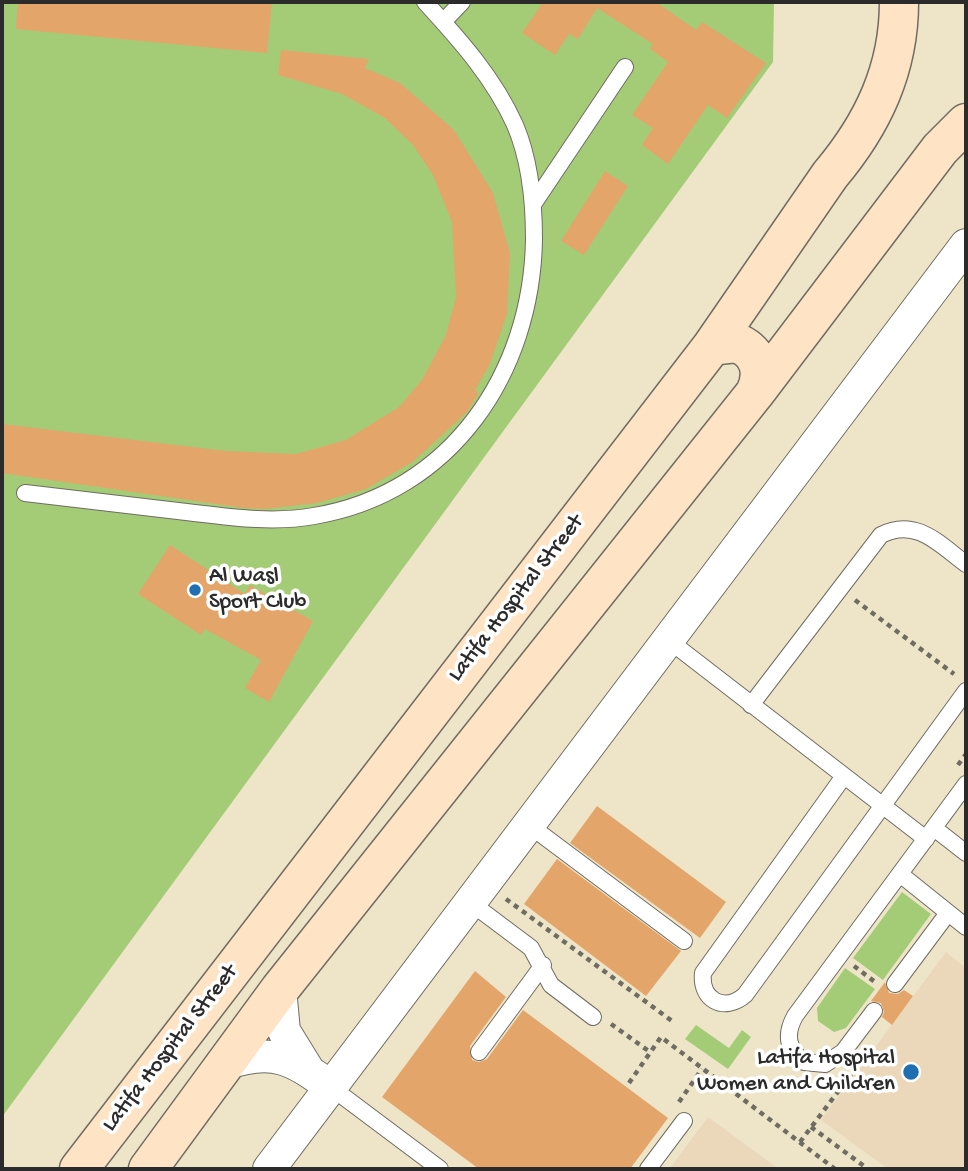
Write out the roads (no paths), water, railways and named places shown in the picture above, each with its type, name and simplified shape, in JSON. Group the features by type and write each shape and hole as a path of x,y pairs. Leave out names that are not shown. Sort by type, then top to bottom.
{"main road":[{"name":"Latifa Hospital Street","path":"79,1169 712,346 870,120 884,89 894,55 899,2"},
{"path":"148,1169 280,989 755,393 940,149 966,123"},
{"path":"712,346 738,343 754,354 761,373 755,393"}],"street":[{"path":"269,1169 321,1080 478,894 667,639 966,245"},
{"path":"280,989 284,1031 321,1080"},
{"path":"225,1064 245,1057 275,1056 321,1080"}],"lane":[{"path":"25,493 274,520 315,516 355,506 392,490 427,469 457,441 482,410 504,374 519,341 529,302 534,203 516,127 494,84 425,2"},
{"path":"443,22 462,2"},
{"path":"534,203 625,67"},
{"path":"751,705 871,545 893,529 920,530 966,565"},
{"path":"667,639 882,806 966,853"},
{"path":"844,776 703,972 702,984 706,995 714,1002 725,1005 736,1002 745,995 966,691"},
{"path":"874,1011 835,1060 814,1065 796,1055 788,1036 790,1025 839,955 966,784"},
{"path":"529,825 684,941"},
{"path":"900,874 966,927"},
{"path":"478,894 531,948 543,965 551,985 593,1017"},
{"path":"888,985 948,913"},
{"path":"479,1052 543,965"},
{"path":"321,1080 440,1169"},
{"path":"648,1169 684,1121"}],"place":[{"name":"Al Wasl Sport Club","path":"195,590"},
{"name":"Latifa Hospital Women and Children","path":"911,1072"}]}
